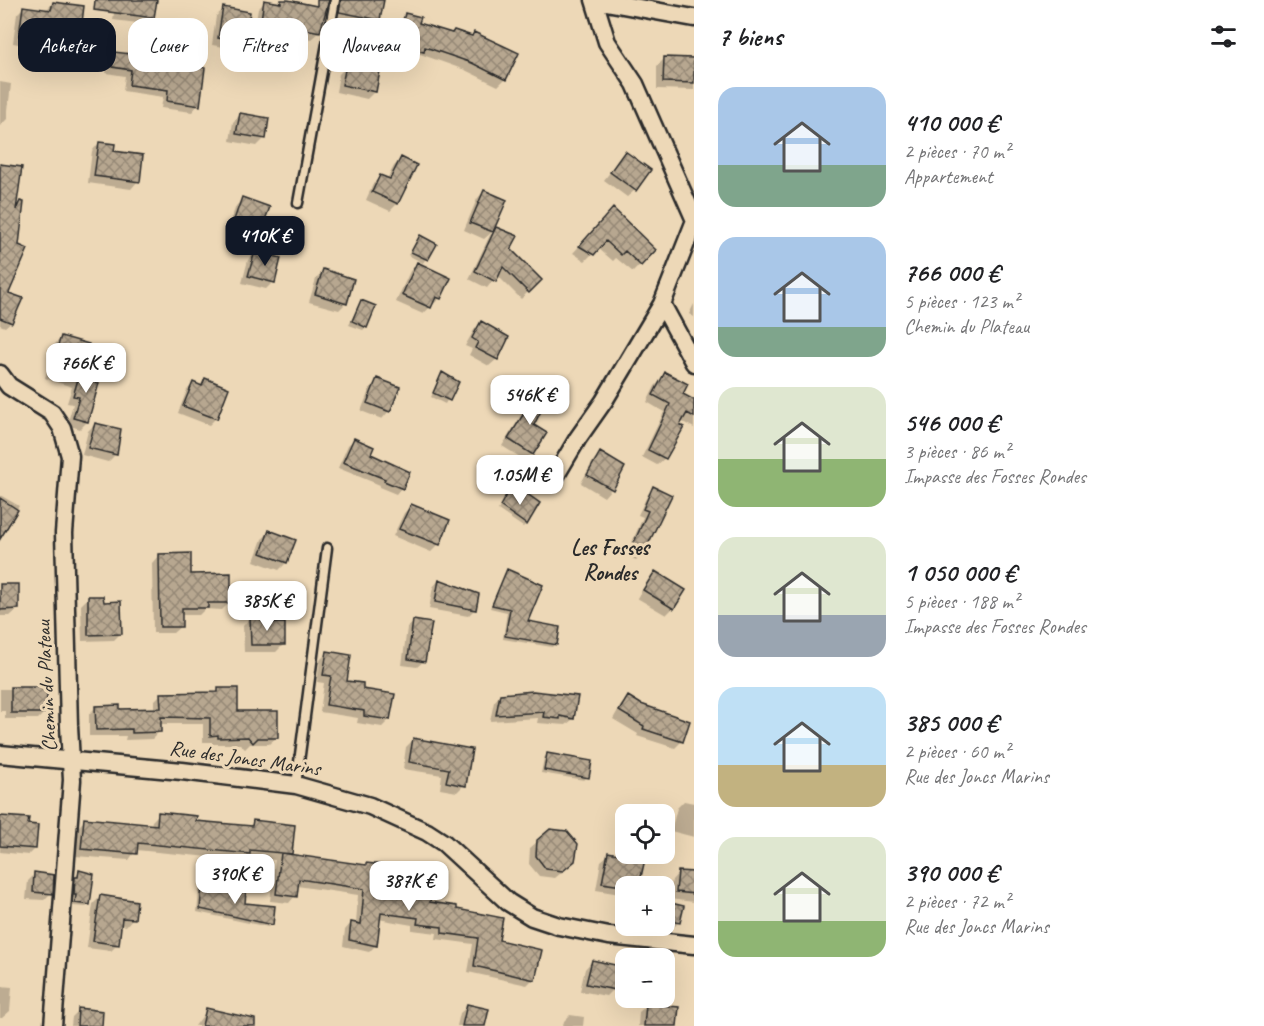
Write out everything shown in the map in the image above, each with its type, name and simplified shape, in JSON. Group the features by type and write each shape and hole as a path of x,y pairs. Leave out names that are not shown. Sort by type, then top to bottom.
{"street":[{"path":"694,18 594,0 607,42 635,84 694,218"},
{"path":"552,482 578,438 604,401 662,303 694,224"},
{"path":"662,303 694,363"},
{"name":"Chemin du Plateau","path":"0,374 9,386 52,413 62,428 70,456 64,533 72,780 53,1026"},
{"name":"Rue des Joncs Marins","path":"0,754 182,771 296,785 370,806 427,832 444,843 508,902 532,917 559,926 609,936 694,945"}],"lane":[{"path":"298,203 335,0"},
{"path":"296,785 327,548"}],"building":[{"path":"95,0 157,0 154,18 94,10"},
{"path":"264,0 281,3 281,0 288,0 317,6 317,0 329,0 324,18 320,18 320,32 308,30 308,18 261,18"},
{"path":"341,0 384,0 380,18 339,12"},
{"path":"53,2 84,6 83,18 21,18 23,6 51,10"},
{"path":"223,7 250,12 249,18 221,18"},
{"path":"405,13 421,17 420,20 420,18 404,18"},
{"path":"420,23 452,33 454,30 472,36 474,32 519,53 506,80 472,63 425,47 424,52 420,51"},
{"path":"116,52 128,54 128,70 116,68"},
{"path":"664,57 694,58 694,83 663,82"},
{"path":"131,72 204,72 200,106 167,101 168,90 129,85"},
{"path":"345,72 380,72 376,92 342,85"},
{"path":"240,113 269,118 266,139 236,134"},
{"path":"99,142 115,144 114,151 143,155 140,182 94,176"},
{"path":"625,151 651,170 636,191 610,172"},
{"path":"401,157 417,165 398,204 372,192 380,175 390,179"},
{"path":"0,164 22,167 16,210 20,201 24,202 19,245 28,249 9,293 23,298 12,323 0,318"},
{"path":"484,190 507,200 493,232 470,223"},
{"path":"242,197 270,207 261,230 234,220"},
{"path":"613,208 656,250 641,266 625,251 621,255 606,241 594,255 579,246"},
{"path":"496,227 518,236 511,249 542,280 529,293 503,267 496,282 475,271"},
{"path":"420,235 437,244 428,260 411,252"},
{"path":"255,251 281,258 275,283 248,276"},
{"path":"417,262 451,278 441,299 436,297 431,308 402,295"},
{"path":"323,269 354,279 347,304 315,294"},
{"path":"361,300 376,306 367,328 352,321"},
{"path":"481,321 509,337 498,360 475,348 478,342 472,338"},
{"path":"61,336 89,344 77,380 50,372"},
{"path":"82,366 98,372 95,382 99,383 88,422 73,418 79,397 73,396"},
{"path":"442,372 459,382 450,401 433,393"},
{"path":"665,372 688,384 683,394 694,400 694,417 687,413 680,425 684,427 666,459 648,450 670,404 653,395"},
{"path":"205,378 229,388 217,419 183,406 193,382 202,386"},
{"path":"377,378 400,387 390,412 367,403"},
{"path":"539,389 549,395 534,425 547,433 533,455 508,439"},
{"path":"95,423 121,429 117,455 88,448"},
{"path":"354,438 374,447 371,454 410,472 403,489 343,462"},
{"path":"600,452 625,467 613,490 587,475"},
{"path":"653,486 672,495 643,555 631,549 648,511 643,509"},
{"path":"510,488 520,495 523,491 540,503 527,525 500,506"},
{"path":"0,498 18,510 0,539"},
{"path":"411,504 450,520 440,545 399,529"},
{"path":"269,530 296,540 287,563 261,553"},
{"path":"191,553 191,574 231,573 231,603 208,603 208,608 182,608 182,627 160,627 159,554"},
{"path":"507,569 543,585 528,621 560,627 557,645 505,636 510,609 492,605"},
{"path":"655,571 686,590 674,609 643,590"},
{"path":"439,579 479,594 476,610 435,602"},
{"path":"0,584 19,584 19,609 0,610"},
{"path":"88,596 103,596 104,602 121,601 122,634 88,635"},
{"path":"250,617 265,617 266,623 285,623 285,645 251,645"},
{"path":"413,620 432,623 425,662 408,659"},
{"path":"327,651 351,655 347,681 363,683 363,689 395,694 390,720 364,716 364,711 326,705 331,676 323,675"},
{"path":"11,687 47,687 47,713 11,713"},
{"path":"218,688 238,688 238,711 278,711 278,738 258,738 253,743 248,737 210,736 210,718 161,717 161,732 132,733 132,729 96,730 95,706 120,705 120,709 161,708 160,693 218,692"},
{"path":"533,691 578,696 574,719 560,716 560,719 543,717 544,712 496,715 500,694"},
{"path":"628,696 641,704 690,721 683,742 643,729 644,726 619,711"},
{"path":"413,738 472,749 466,786 446,782 449,769 409,762"},
{"path":"547,753 592,761 589,778 544,770"},
{"path":"158,812 197,816 196,821 252,826 253,820 295,825 292,854 250,850 250,854 138,843 137,854 81,849 84,818 157,825"},
{"path":"0,816 29,818 28,824 38,825 36,849 0,846"},
{"path":"550,829 567,831 578,844 575,861 563,871 546,869 536,856 537,840"},
{"path":"608,852 615,853 615,864 644,864 641,876 615,876 615,885 602,883"},
{"path":"281,853 366,865 366,863 385,865 383,888 431,895 430,902 457,906 457,909 503,918 499,940 542,950 535,980 474,966 478,938 442,933 442,927 417,924 418,918 381,913 377,946 349,940 351,922 361,924 364,889 299,879 297,897 276,894"},
{"path":"79,870 94,874 90,905 75,903 75,877 78,877"},
{"path":"678,871 694,872 694,894 676,892"},
{"path":"34,872 54,875 53,894 33,892"},
{"path":"202,885 246,892 245,903 275,906 273,925 200,909"},
{"path":"100,895 137,901 135,919 122,918 119,945 93,941"},
{"path":"675,904 684,906 680,923 675,922"},
{"path":"592,960 615,965 615,990 586,984"},
{"path":"467,1004 489,1009 485,1026 462,1026"},
{"path":"679,1007 677,1026 644,1026 646,1008"},
{"path":"78,1008 103,1011 102,1026 77,1026"},
{"path":"206,1008 255,1019 255,1026 202,1026"}],"district":[{"name":"Les Fosses Rondes","path":"610,560"}]}
